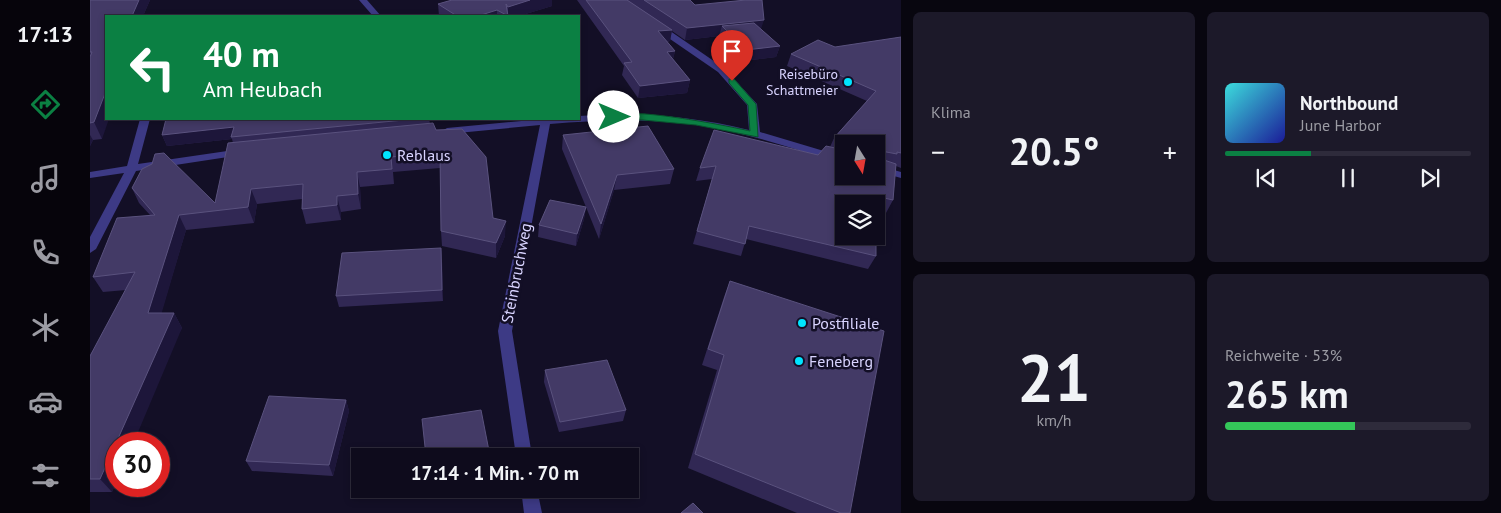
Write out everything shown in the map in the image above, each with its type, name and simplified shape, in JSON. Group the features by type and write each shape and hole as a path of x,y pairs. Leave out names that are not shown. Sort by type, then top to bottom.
{"street":[{"path":"363,0 376,15"},
{"path":"649,21 721,70 752,104 755,135"},
{"path":"580,119 643,117 687,121 755,135 835,157"},
{"path":"90,249 132,168 145,120"},
{"path":"466,120 474,128"},
{"path":"435,132 562,120"},
{"name":"Steinbruchweg","path":"523,448 505,331 546,121"},
{"path":"90,175 251,151"},
{"path":"885,171 901,175"},
{"path":"531,498 533,513"}],"building":[{"path":"90,0 139,0 132,15 105,15 105,94 94,122 90,123 90,57 92,52 90,52"},
{"path":"452,0 530,0 508,7 506,4 508,15 497,10 481,15 455,15 438,4"},
{"path":"586,0 627,0 672,30 658,31 675,51 667,52 690,80 640,86 624,63 632,62"},
{"path":"644,0 690,0 695,5 762,0 764,20 687,28"},
{"path":"754,23 780,46 746,50 722,26"},
{"path":"901,37 901,153 885,152 885,135 837,135 876,91 791,54 818,40 835,47"},
{"path":"166,120 404,120 231,137 234,127 162,135"},
{"path":"433,123 436,130 462,129 486,157 493,218 506,221 496,243 441,231 440,153 391,157 392,169 357,172 358,194 337,196 337,205 302,209 303,184 251,189 248,207 179,215 148,313 174,313 121,432 105,432 105,468 100,479 90,479 90,356 135,272 93,277 117,218 155,215 132,188 142,169 152,164 155,154 164,153 215,203 228,143"},
{"path":"648,126 674,169 617,175 601,224 563,135"},
{"path":"714,130 818,155 826,146 835,148 835,185 885,185 885,160 896,164 893,200 885,198 885,195 835,195 835,245 876,245 876,256 749,226 745,244 697,231 716,166 700,168"},
{"path":"550,200 586,207 577,234 539,225"},
{"path":"441,248 442,290 336,296 342,253"},
{"path":"730,281 884,331 850,513 841,513 695,454 724,355 708,349"},
{"path":"607,360 626,410 560,422 545,370"},
{"path":"269,396 346,400 329,465 246,461"},
{"path":"481,410 488,448 425,448 422,419"},
{"path":"693,503 703,513 681,513"}],"place":[{"name":"Reisebüro Schattmeier","path":"848,82"},
{"name":"Reblaus","path":"387,155"},
{"name":"Postfiliale","path":"802,323"},
{"name":"Feneberg","path":"799,361"}],"route":[{"path":"614,117 643,117 696,122 755,135 752,104 732,81"}]}
